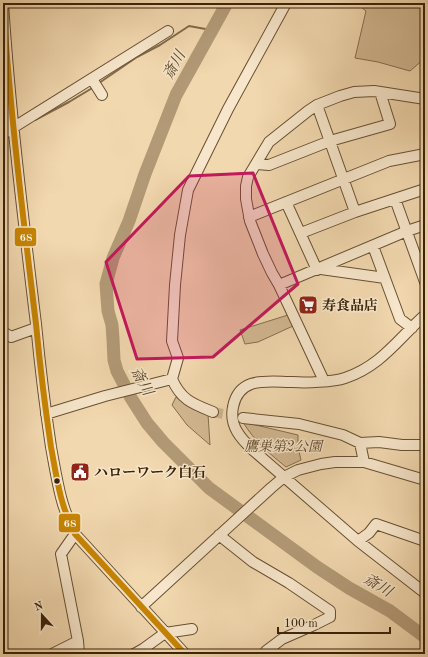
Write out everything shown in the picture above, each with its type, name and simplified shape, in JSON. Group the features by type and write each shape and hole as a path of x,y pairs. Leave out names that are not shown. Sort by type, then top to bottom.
{"street":[{"path":"3,3 5,60 46,414 59,494 66,516 75,534 185,654"},
{"path":"213,412 194,405 181,395 172,379 178,358 172,341 175,285 180,235 188,190 228,109 286,3"},
{"path":"3,134 168,31"},
{"path":"92,79 102,95"},
{"path":"324,381 263,254 249,217 246,199 248,177 270,142 297,119 317,105 354,92 380,92 425,101"},
{"path":"257,164 269,165 330,141 390,124 380,92"},
{"path":"317,105 355,212"},
{"path":"249,217 389,161 425,154"},
{"path":"301,233 355,212 425,189"},
{"path":"395,199 425,282"},
{"path":"286,202 319,269"},
{"path":"279,285 407,231 425,225"},
{"path":"373,246 400,320 412,328"},
{"path":"319,269 385,278"},
{"path":"425,315 391,350 377,362 361,372 343,379 324,381 295,383 268,381 256,382 242,389 233,405 232,413 235,429 254,451 358,541 425,593"},
{"path":"3,332 11,337 36,328"},
{"path":"46,414 105,396 172,379"},
{"path":"243,418 299,424 343,435 360,443 379,442 425,445"},
{"path":"360,443 364,462"},
{"path":"141,607 271,488 284,477 298,470 335,462 364,462 425,480"},
{"path":"358,541 369,533 376,524 425,541"},
{"path":"222,533 253,562 289,583 330,612 330,616 314,625 282,639 266,651 267,654"},
{"path":"75,534 61,554 78,641 79,654"},
{"path":"134,654 165,632 192,629"},
{"path":"52,654 78,641"}],"highlighted area":[{"path":"253,173 298,284 213,357 137,359 106,262 189,176"}],"green space":[{"path":"356,3 425,3 425,58 410,71 378,62 355,58 366,11"},
{"path":"288,315 293,326 258,342 245,344 240,330"},
{"path":"176,397 194,409 208,414 210,445 187,425 172,405"},
{"name":"鷹巣第2公園","path":"243,422 298,435 298,447 301,460 286,467 257,441"}],"waterway":[{"name":"斎川","path":"227,3 176,95 145,174 129,221 113,258 106,284 108,311 112,325 114,360 117,371 131,398 147,423 163,442 209,488 317,567 349,588 390,611 425,637"},
{"path":"99,83 137,57 160,45 189,26 211,30"},
{"path":"35,120 94,87"}],"tunnel":[{"path":"213,412 240,417"}],"transit line":[{"name":"68","path":"3,3 13,124 43,386 51,447 62,502 75,534 185,654"}],"place":[{"name":"寿食品店","path":"308,305"},
{"name":"ハローワーク白石","path":"80,472"}]}
